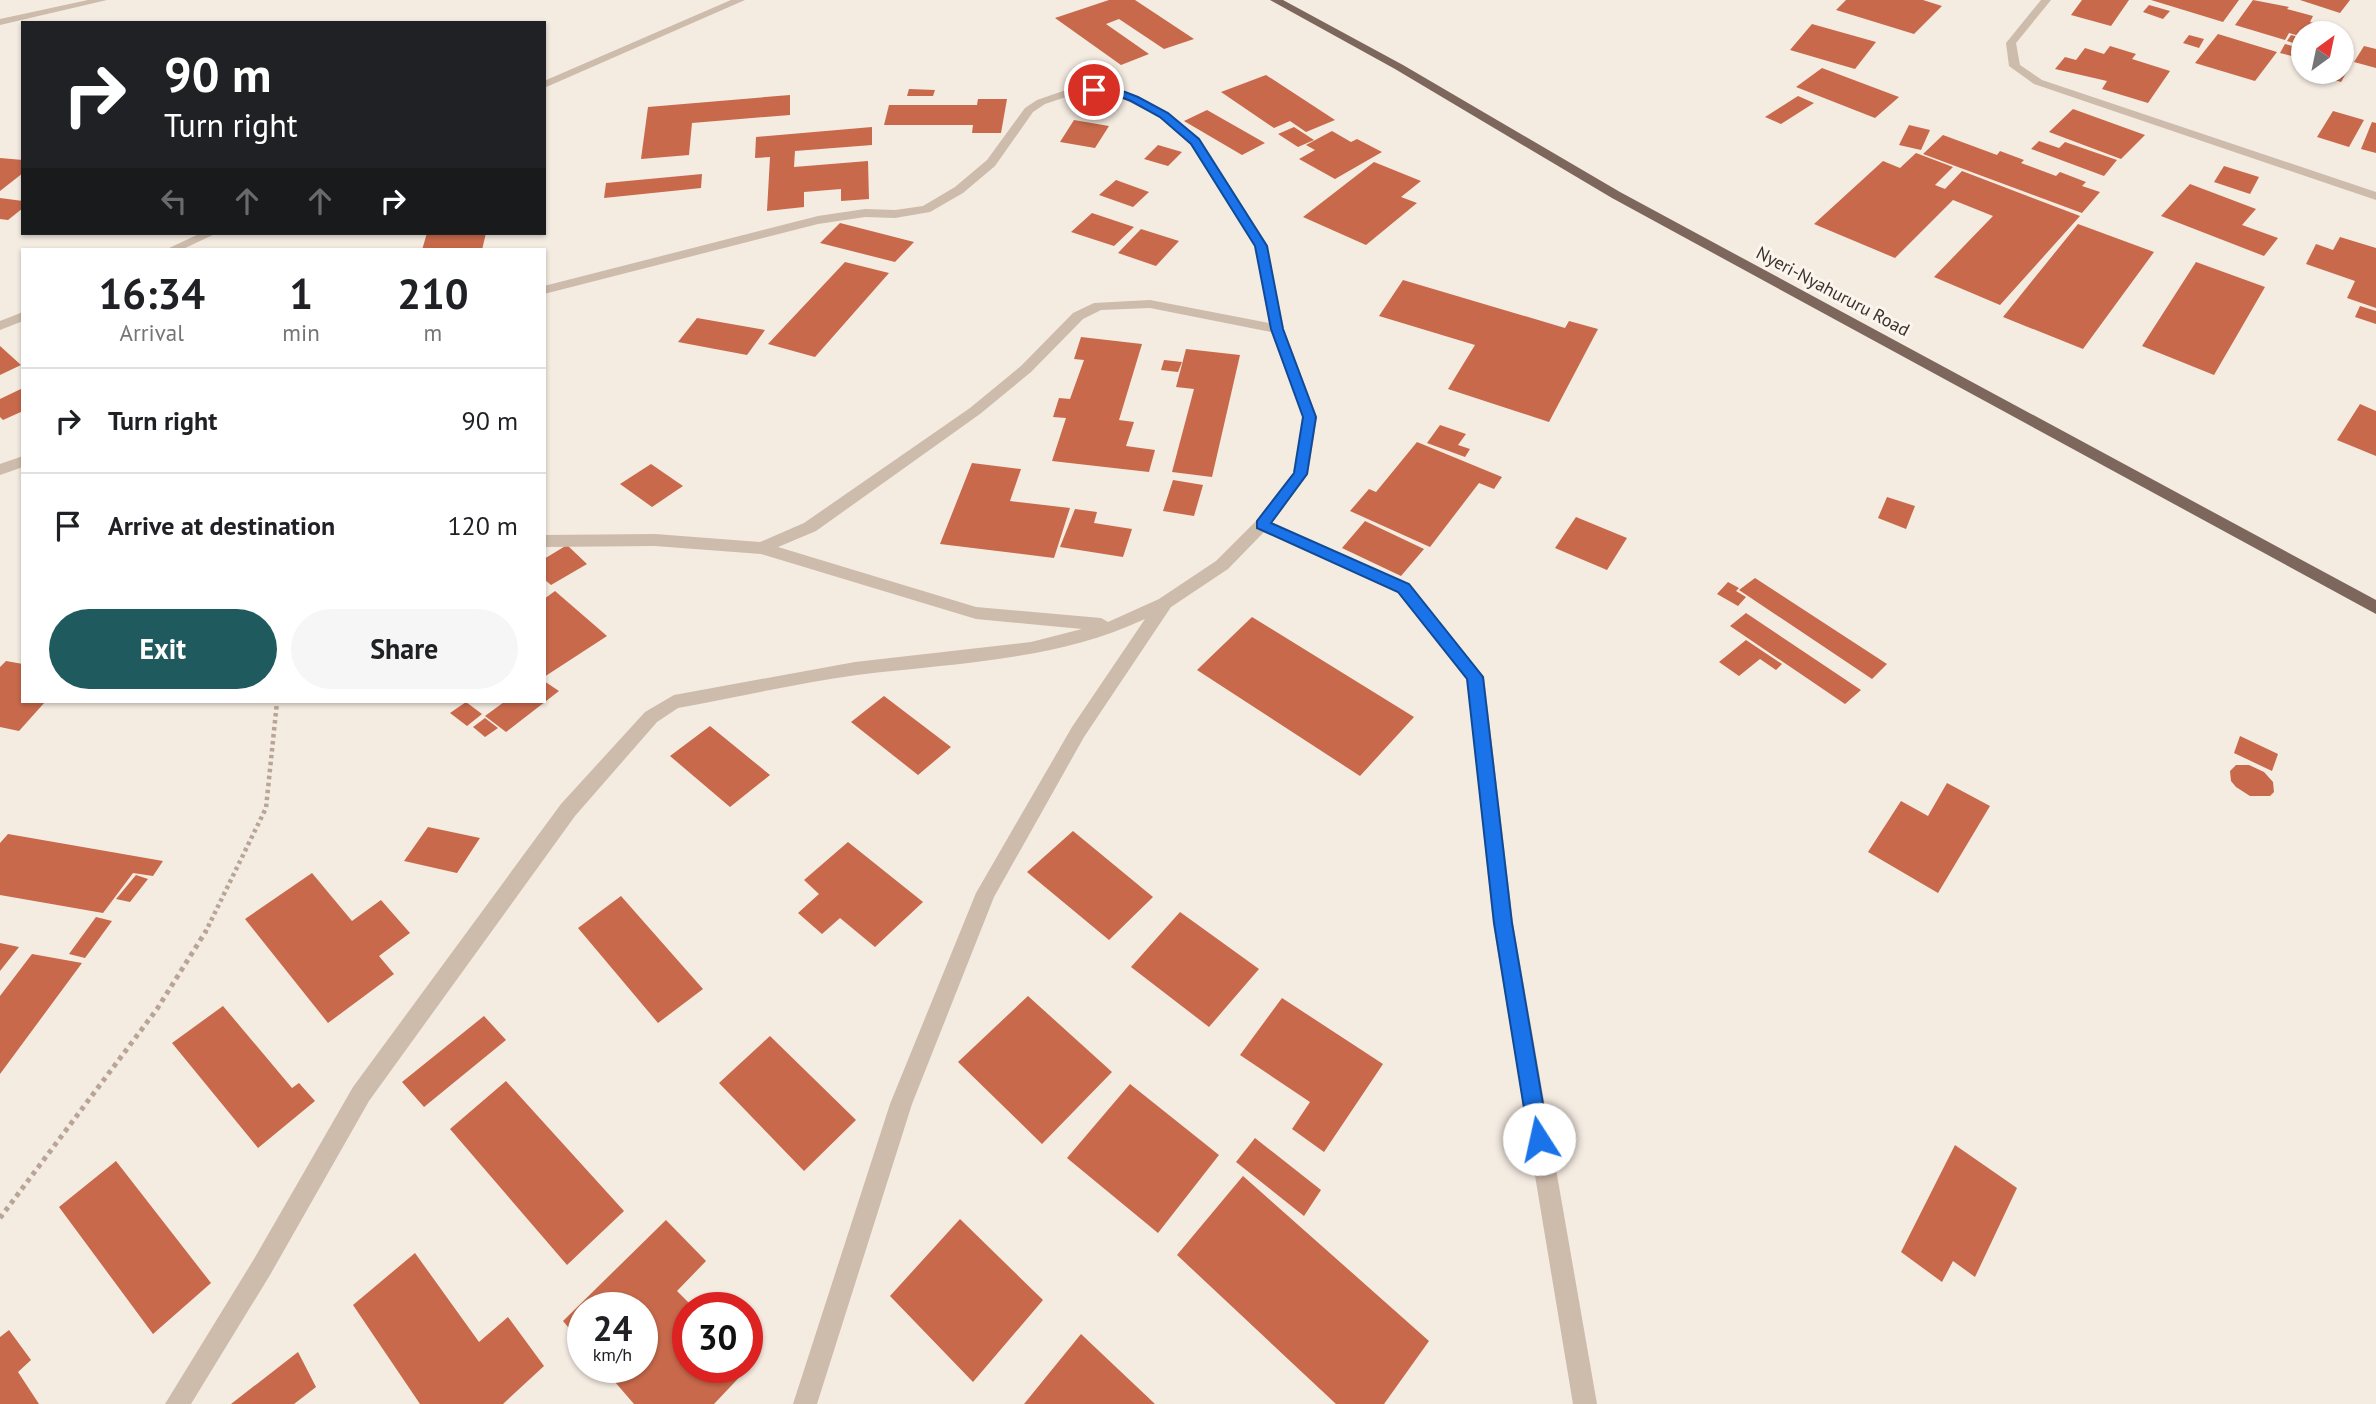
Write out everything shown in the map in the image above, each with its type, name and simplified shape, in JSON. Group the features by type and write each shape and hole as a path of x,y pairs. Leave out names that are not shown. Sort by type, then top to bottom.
{"main road":[{"name":"Nyeri-Nyahururu Road","path":"1284,2 1616,195 2376,608"}],"street":[{"path":"0,22 102,0"},
{"path":"546,84 740,0"},
{"path":"2046,0 2011,43 2015,66 2038,82 2376,195"},
{"path":"177,1404 262,1267 362,1094 568,810 651,717 674,702 855,669 1031,649 1115,626 1165,604 1222,565 1262,525 1300,474 1310,417 1277,329 1261,246 1195,142 1164,115 1120,93 1094,90 1067,93 1041,102 1029,110 991,163 959,190 926,209 895,214 865,213 818,220 546,289"},
{"path":"176,248 206,235"},
{"path":"761,548 810,527 975,411 1026,369 1078,316 1099,306 1150,304 1277,329"},
{"path":"0,326 21,317"},
{"path":"1,470 21,462"},
{"path":"1,470 21,474"},
{"path":"1262,525 1404,588 1475,677 1503,923 1585,1404"},
{"path":"546,541 655,540 761,548 976,613 1115,626"},
{"path":"805,1404 901,1104 986,893 1078,732 1165,604"}],"path":[{"path":"0,1218 157,1009 206,932 267,808 277,703"}],"building":[{"path":"1109,0 1135,0 1194,39 1164,49 1119,19 1106,24 1149,54 1121,65 1055,18"},
{"path":"1846,0 1923,0 1942,6 1914,34 1836,10"},
{"path":"2082,0 2129,0 2111,26 2071,15"},
{"path":"2151,0 2239,0 2223,22"},
{"path":"2253,0 2289,7 2287,9 2313,16 2310,21 2291,21 2291,34 2285,40 2235,25"},
{"path":"2300,0 2350,0 2340,13"},
{"path":"2149,5 2170,11 2163,19 2143,12"},
{"path":"1812,24 1876,42 1855,69 1790,50"},
{"path":"2218,34 2277,52 2255,81 2195,63"},
{"path":"2189,35 2204,39 2199,48 2183,43"},
{"path":"2285,44 2291,46 2291,56 2280,53"},
{"path":"2110,46 2136,54 2132,59 2170,71 2148,103 2102,89 2107,81 2055,69 2065,57 2076,60 2085,48 2104,54"},
{"path":"2364,46 2376,49 2376,68 2354,62"},
{"path":"1822,68 1899,97 1875,118 1796,87"},
{"path":"1266,75 1335,120 1306,132 1290,121 1274,128 1221,92"},
{"path":"909,89 935,90 933,96 907,96"},
{"path":"790,95 790,115 692,123 689,155 641,159 648,107"},
{"path":"1798,96 1814,103 1781,124 1765,117"},
{"path":"978,99 1007,99 1001,133 972,133 973,125 884,125 889,105 977,105"},
{"path":"2073,109 2145,135 2121,159 2049,132"},
{"path":"1207,110 1265,143 1242,155 1184,121"},
{"path":"2333,111 2364,120 2349,147 2317,137"},
{"path":"1074,120 1109,126 1095,148 1060,142"},
{"path":"2372,122 2376,123 2376,153 2361,149"},
{"path":"1909,125 1930,130 1921,150 1899,145"},
{"path":"872,127 872,145 795,151 794,167 868,161 869,199 841,201 841,189 804,192 804,207 767,211 770,157 755,158 756,137"},
{"path":"1294,127 1314,140 1298,147 1278,134"},
{"path":"1332,131 1351,142 1357,139 1382,152 1335,179 1299,159 1315,150 1306,145"},
{"path":"1943,135 1997,155 2000,151 2024,160 2021,163 2056,176 2060,172 2086,182 2082,186 2100,192 2082,213 1923,154"},
{"path":"2039,141 2059,148 2065,142 2117,160 2104,176 2031,149"},
{"path":"1158,145 1182,152 1168,166 1144,159"},
{"path":"1916,153 1953,167 1935,185 1945,189 1962,171 2080,216 2000,305 1934,277 1993,216 1953,200 1895,258 1814,224 1883,161 1900,168"},
{"path":"0,158 21,160 21,175 0,191"},
{"path":"1374,162 1421,181 1401,197 1417,203 1366,245 1303,217"},
{"path":"2224,166 2259,177 2250,194 2214,182"},
{"path":"702,174 701,188 604,198 606,183"},
{"path":"1116,180 1149,192 1133,207 1099,195"},
{"path":"2190,184 2256,209 2242,225 2278,238 2264,256 2161,216"},
{"path":"0,198 21,201 21,210 8,220 0,219"},
{"path":"1092,213 1134,227 1114,246 1071,232"},
{"path":"840,223 914,242 895,262 820,243"},
{"path":"2078,224 2154,252 2083,349 2003,317"},
{"path":"1141,229 1179,241 1156,266 1118,253"},
{"path":"426,235 486,235 482,248 423,248"},
{"path":"2340,237 2376,248 2376,308 2347,298 2355,281 2306,264 2316,244 2333,250"},
{"path":"845,262 889,273 815,357 768,344"},
{"path":"2196,262 2265,287 2214,375 2142,346"},
{"path":"1403,280 1565,328 1569,321 1598,329 1549,422 1448,389 1475,345 1379,316"},
{"path":"2360,306 2376,311 2376,324 2355,317"},
{"path":"697,318 765,330 747,355 678,342"},
{"path":"1081,337 1142,344 1119,420 1134,422 1126,446 1155,450 1149,472 1052,461 1066,418 1053,417 1059,398 1070,399 1084,360 1074,359"},
{"path":"0,346 21,365 0,375"},
{"path":"1186,349 1240,355 1212,477 1172,472 1194,389 1176,387"},
{"path":"1164,360 1182,362 1178,372 1161,370"},
{"path":"21,389 21,412 3,420 0,417 0,399"},
{"path":"2360,404 2376,411 2376,456 2337,440"},
{"path":"1440,425 1466,434 1458,445 1470,449 1465,457 1427,443"},
{"path":"1417,442 1502,477 1494,489 1479,483 1430,547 1350,511 1369,489 1376,492"},
{"path":"972,463 1021,469 1010,501 1070,508 1054,558 940,544"},
{"path":"651,464 683,486 652,507 620,484"},
{"path":"1173,480 1203,485 1194,516 1163,511"},
{"path":"1887,497 1915,506 1906,529 1878,518"},
{"path":"1075,509 1097,512 1094,523 1132,529 1123,557 1060,547"},
{"path":"1576,517 1627,538 1607,570 1555,548"},
{"path":"1365,521 1424,549 1401,576 1342,548"},
{"path":"567,545 587,564 551,585 546,581 546,558"},
{"path":"1755,578 1887,664 1872,679 1739,590"},
{"path":"1728,582 1739,588 1736,591 1746,597 1738,606 1717,594"},
{"path":"555,591 607,636 546,676 546,598"},
{"path":"1746,613 1861,690 1845,704 1730,626"},
{"path":"1252,617 1414,717 1360,776 1197,670"},
{"path":"1746,640 1782,664 1776,670 1760,659 1739,676 1719,662"},
{"path":"6,661 21,664 21,703 44,703 19,731 0,727 0,667"},
{"path":"546,682 559,691 546,701"},
{"path":"884,696 951,747 918,775 851,722"},
{"path":"467,703 482,714 467,726 450,713"},
{"path":"503,703 543,703 506,732 485,716"},
{"path":"485,718 498,728 485,737 473,727"},
{"path":"710,726 770,775 730,807 670,756"},
{"path":"2240,736 2278,754 2272,771 2234,753"},
{"path":"2236,765 2249,765 2264,772 2273,782 2274,792 2270,796 2250,796 2236,787 2231,781 2230,771"},
{"path":"1947,783 1990,806 1938,893 1868,852 1901,801 1928,816"},
{"path":"428,827 480,838 457,873 404,861"},
{"path":"1073,831 1153,897 1109,940 1027,872"},
{"path":"8,834 163,861 153,876 133,873 103,913 0,895 0,843"},
{"path":"848,842 923,902 875,947 840,918 822,934 798,913 819,894 804,880"},
{"path":"312,873 352,921 381,900 410,933 379,956 394,974 328,1023 245,919"},
{"path":"136,875 148,879 130,902 116,899"},
{"path":"621,896 703,989 658,1023 578,928"},
{"path":"1180,912 1259,969 1209,1027 1131,967"},
{"path":"96,917 112,921 85,958 69,954"},
{"path":"0,943 19,947 0,971"},
{"path":"32,954 82,963 0,1074 0,996"},
{"path":"1028,996 1112,1072 1042,1144 958,1062"},
{"path":"1282,998 1383,1064 1324,1152 1292,1129 1310,1102 1240,1055"},
{"path":"223,1006 292,1088 299,1083 315,1101 258,1148 172,1043"},
{"path":"484,1016 506,1040 424,1107 402,1082"},
{"path":"770,1036 856,1120 804,1171 719,1083"},
{"path":"506,1081 624,1211 567,1265 450,1129"},
{"path":"1130,1084 1219,1155 1158,1233 1067,1158"},
{"path":"1255,1138 1321,1190 1304,1216 1236,1162"},
{"path":"1955,1145 2017,1188 1975,1277 1953,1261 1942,1282 1901,1252"},
{"path":"116,1161 211,1283 153,1334 59,1207"},
{"path":"1243,1176 1429,1341 1384,1404 1336,1404 1177,1255"},
{"path":"960,1219 1043,1300 973,1382 890,1296"},
{"path":"666,1220 706,1261 678,1292 672,1292 672,1383 734,1383 714,1404 634,1404 616,1383 658,1383 658,1292 593,1292"},
{"path":"415,1253 479,1342 508,1317 544,1366 503,1404 420,1404 353,1305"},
{"path":"9,1330 31,1360 18,1372 39,1404 0,1404 0,1337"},
{"path":"1081,1334 1155,1404 1024,1404"},
{"path":"298,1352 316,1387 294,1404 231,1404"}],"route":[{"path":"1094,90 1120,93 1135,99 1164,115 1195,142 1261,246 1277,329 1310,417 1300,474 1262,525 1404,588 1475,677 1503,923 1539,1139"}]}
